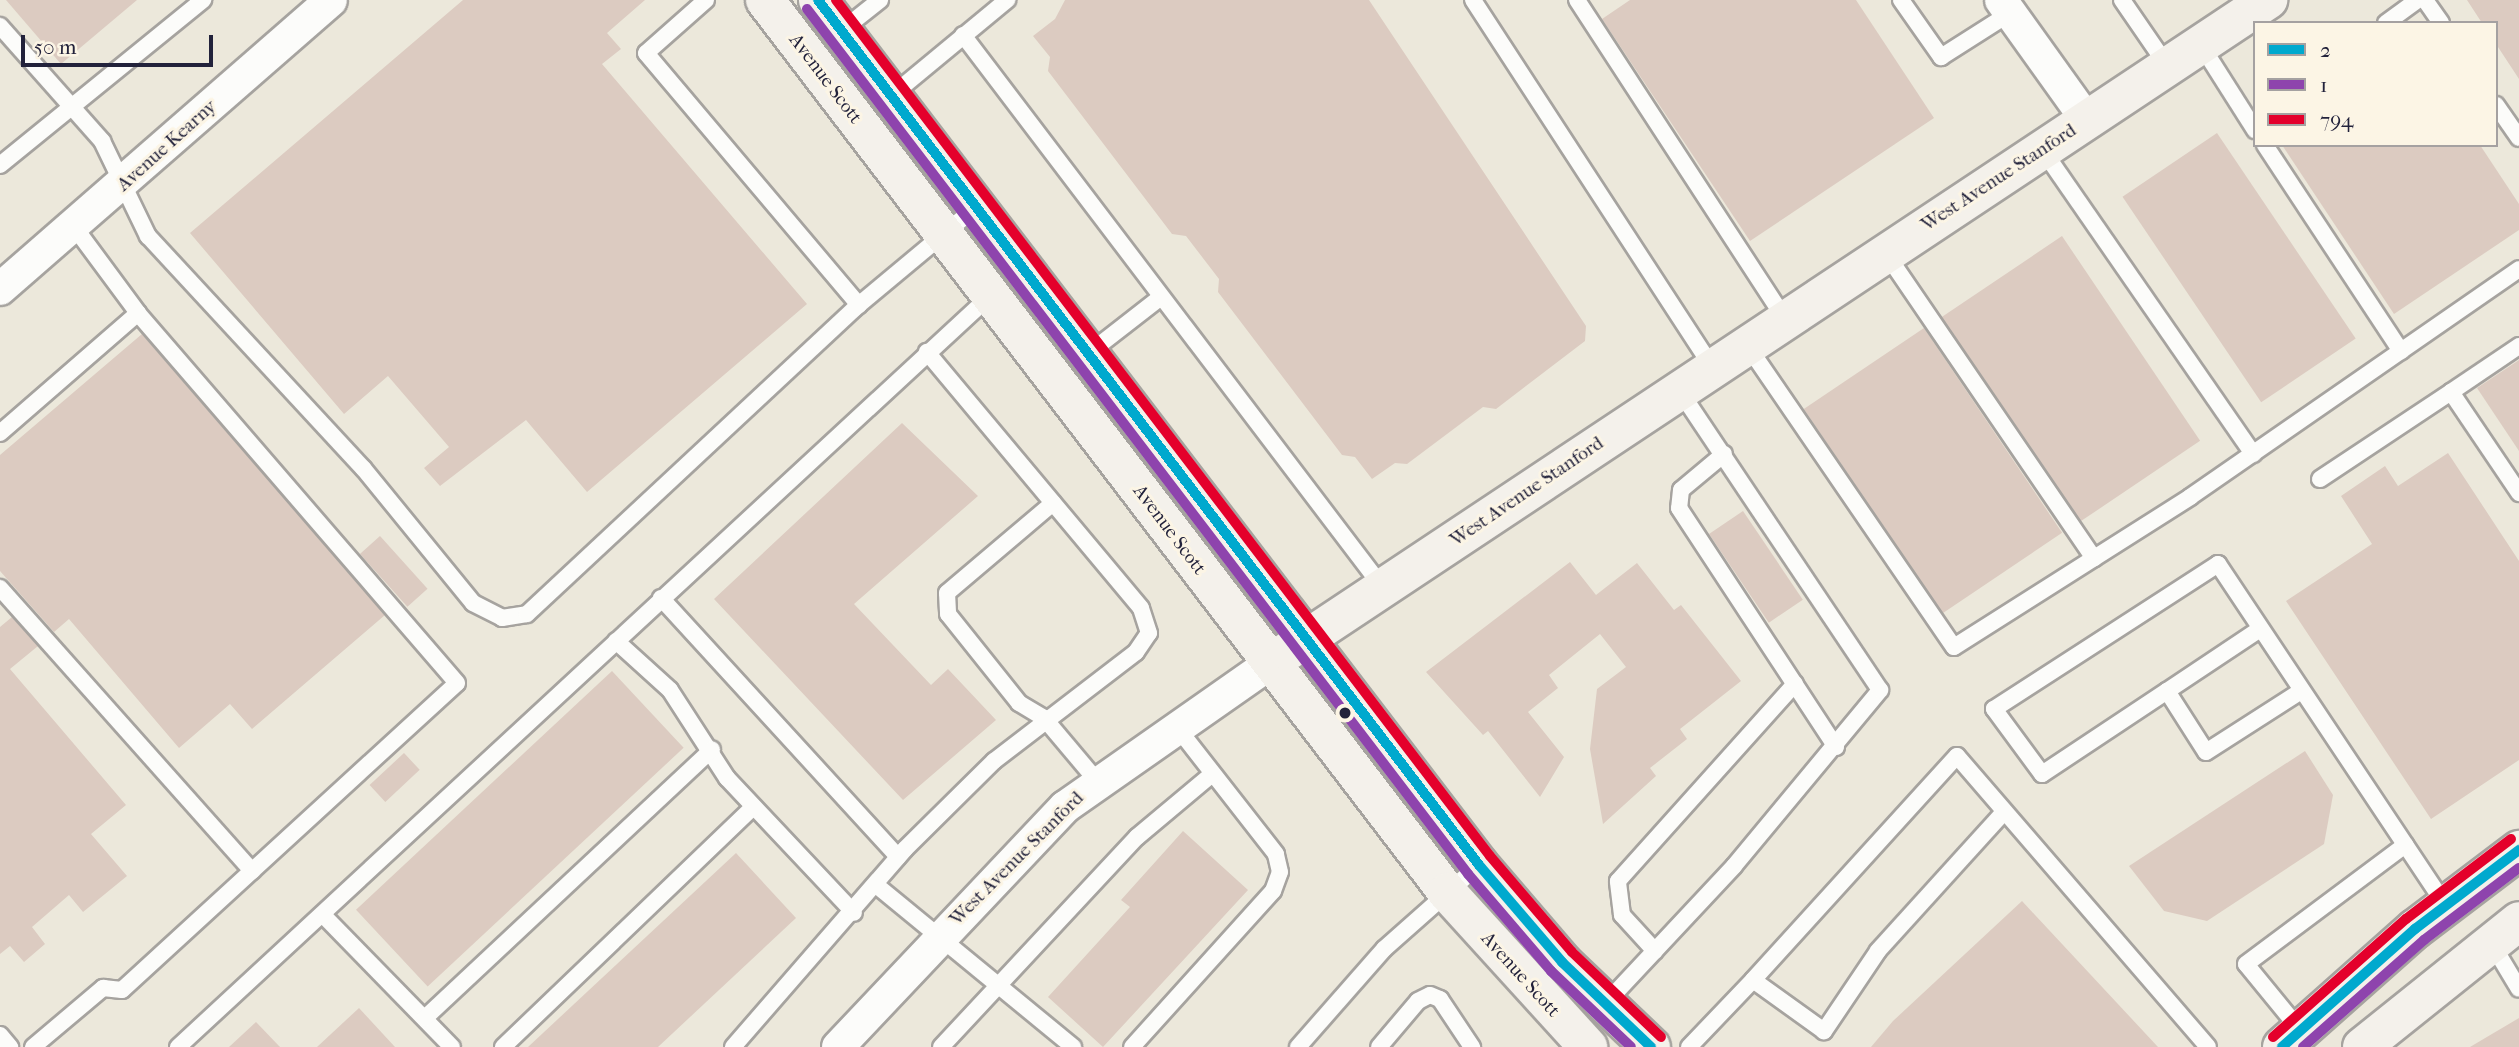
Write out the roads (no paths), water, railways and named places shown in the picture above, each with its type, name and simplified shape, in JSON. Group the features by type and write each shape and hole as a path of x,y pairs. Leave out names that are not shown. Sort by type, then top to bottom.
{"main road":[{"name":"Avenue Scott","path":"765,0 1269,664 1447,892 1588,1047"},
{"path":"818,0 974,209 1309,637 1479,865 1605,1004 1651,1047"},
{"name":"West Avenue Stanford","path":"1269,664 2268,0"},
{"path":"2291,1039 2445,905 2519,849"},
{"path":"2362,1047 2505,931"}],"street":[{"name":"Avenue Kearny","path":"0,289 120,188 326,1"},
{"path":"2005,6 2087,120"},
{"name":"West Avenue Stanford","path":"838,1047 939,935 1097,781 1269,664"}],"lane":[{"path":"0,165 203,0"},
{"path":"706,0 646,53 859,305"},
{"path":"841,31 880,0"},
{"path":"891,96 1007,0"},
{"path":"1473,0 1713,368"},
{"path":"1577,0 1785,319"},
{"path":"1901,0 1941,57 2005,6"},
{"path":"2122,0 2168,67"},
{"path":"2389,21 2418,0"},
{"path":"2425,0 2440,21"},
{"path":"0,26 102,141 120,188 148,236 250,351 363,468 473,603 502,618 527,614 859,305 941,233 974,209"},
{"path":"963,36 1383,588"},
{"path":"2201,45 2253,122"},
{"path":"2498,107 2519,138"},
{"path":"2266,147 2401,351"},
{"path":"2042,149 2253,454"},
{"path":"33,1047 103,988 122,990 457,683 138,313 73,225"},
{"path":"1885,253 2094,558"},
{"path":"1747,345 1954,647 2253,454 2519,270"},
{"path":"178,1047 324,916 661,598 991,295"},
{"path":"1089,353 1161,297"},
{"path":"0,433 138,313"},
{"path":"2320,479 2519,346"},
{"path":"733,1047 854,913 898,857 1044,718 1136,652 1149,633 1141,608 927,352"},
{"path":"1605,1004 1836,747 1880,690 1680,391"},
{"path":"2451,392 2519,493"},
{"path":"1724,454 1681,490 1679,508 1836,747"},
{"path":"1053,503 947,593 948,614 1019,703 1044,718 1097,781"},
{"path":"2260,629 2042,774 1994,709 2218,565 2445,905"},
{"path":"0,587 251,871"},
{"path":"661,598 898,857"},
{"path":"616,641 670,690 712,749 727,778 854,913"},
{"path":"1655,951 1622,915 1618,881 1795,684"},
{"path":"2167,691 2206,752 2301,691"},
{"path":"1132,1047 1273,891 1280,872 1276,855 1176,726"},
{"path":"425,1018 712,749"},
{"path":"1689,1047 1957,756 2003,813 2208,1047"},
{"path":"941,1047 1137,837 1212,774"},
{"path":"503,1047 753,807"},
{"path":"1753,980 1824,1031 1878,951 2003,813"},
{"path":"2291,1039 2246,964 2405,845"},
{"path":"1298,1047 1384,949 1479,865"},
{"path":"876,885 1000,984 1073,1047"},
{"path":"324,916 452,1047"},
{"path":"2505,931 2519,989"},
{"path":"1379,1047 1418,1001 1430,995 1472,1047"},
{"path":"0,1035 10,1047"}]}
